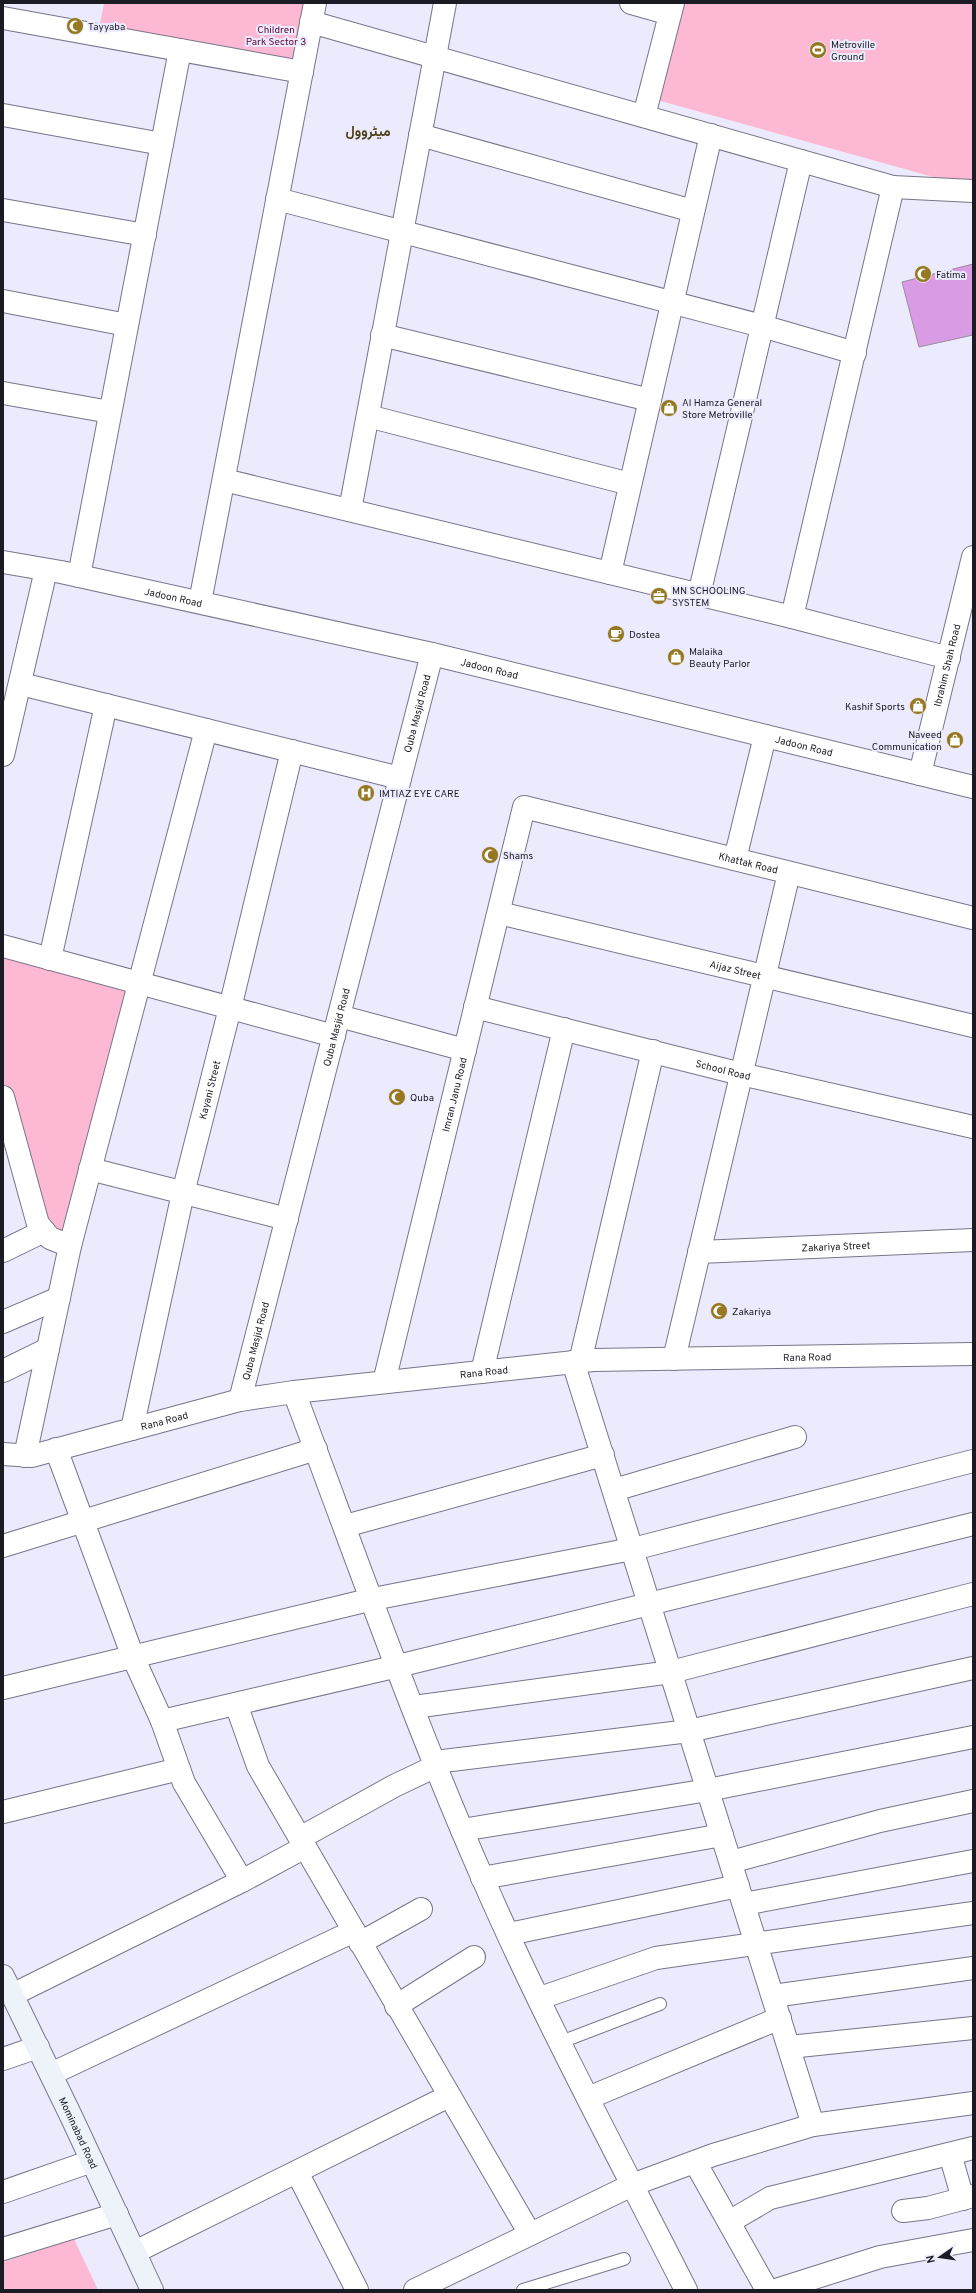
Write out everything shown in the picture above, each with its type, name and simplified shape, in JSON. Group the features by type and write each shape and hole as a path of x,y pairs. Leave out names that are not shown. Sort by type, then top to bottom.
{"main road":[{"name":"Mominabad Road","path":"8,1986 152,2290"}],"street":[{"path":"350,510 445,3"},
{"path":"631,3 671,9 644,116"},
{"path":"200,602 313,12 436,57 893,187 973,191"},
{"path":"3,18 302,72"},
{"path":"79,576 180,50"},
{"path":"3,115 162,144"},
{"path":"420,135 693,211"},
{"path":"610,573 711,135"},
{"path":"699,594 802,161"},
{"path":"792,617 893,187"},
{"path":"277,199 762,326 855,353"},
{"path":"3,210 145,235"},
{"path":"3,301 127,324"},
{"path":"382,335 650,400"},
{"path":"3,393 110,412"},
{"path":"368,416 630,484"},
{"path":"224,480 699,594 949,658"},
{"name":"Ibrahim Shah Road","path":"920,774 973,557"},
{"name":"Jadoon Road","path":"3,562 79,576 432,654 973,787"},
{"path":"3,755 21,684 46,570"},
{"name":"Quba Masjid Road","path":"240,1400 432,654"},
{"path":"21,684 400,778"},
{"path":"50,959 106,705"},
{"path":"25,1456 70,1246 206,730"},
{"path":"735,859 765,736"},
{"name":"Kayani Street","path":"132,1429 183,1193 230,1008 292,751"},
{"name":"Khattak Road","path":"524,807 973,918"},
{"name":"Imran Janu Road","path":"384,1382 524,807"},
{"path":"674,1359 789,872"},
{"name":"Aijaz Street","path":"499,913 973,1026"},
{"path":"3,946 230,1008 465,1050"},
{"name":"School Road","path":"475,1007 741,1074 973,1127"},
{"path":"482,1372 564,1029"},
{"path":"653,1051 577,1362 603,1455 632,1549 814,2125"},
{"path":"4,1109 38,1224 50,1238 70,1246"},
{"path":"90,1169 287,1219"},
{"path":"3,1251 44,1231"},
{"name":"Zakariya Street","path":"699,1252 973,1240"},
{"path":"3,1322 59,1298"},
{"path":"3,1371 48,1349"},
{"name":"Rana Road","path":"3,1454 32,1456 240,1400 294,1392 577,1362 973,1354"},
{"path":"294,1392 398,1666 482,1878 588,2098 686,2290"},
{"path":"614,1490 795,1436"},
{"path":"56,1449 134,1656 162,1721 184,1783 242,1881"},
{"path":"3,1546 316,1449"},
{"path":"345,1526 603,1455"},
{"path":"3,1688 373,1599 632,1549 973,1461"},
{"path":"162,1721 398,1666 973,1524"},
{"path":"414,1707 671,1672 973,1594"},
{"path":"8,1986 242,1881 394,1786 436,1764 689,1731 973,1668"},
{"path":"236,1704 258,1766 396,2006 530,2234"},
{"path":"462,1830 708,1790 973,1737"},
{"path":"3,1812 179,1769"},
{"path":"730,1862 880,1821 973,1801"},
{"path":"482,1878 722,1835"},
{"path":"509,1934 741,1895 973,1861"},
{"path":"51,2074 421,1908"},
{"path":"540,1998 656,1958 973,1913"},
{"path":"396,2006 474,1957"},
{"path":"773,1996 973,1968"},
{"path":"588,2098 780,2018"},
{"path":"789,2047 973,2028"},
{"path":"3,2059 38,2047"},
{"path":"134,2252 449,2096"},
{"path":"415,2290 632,2185 695,2162 814,2125 973,2103"},
{"path":"728,2222 770,2198 973,2148"},
{"path":"903,2211 928,2208 968,2197 950,2154"},
{"path":"3,2192 92,2161"},
{"path":"695,2162 767,2290"},
{"path":"297,2172 357,2290"},
{"path":"3,2249 117,2214"},
{"path":"776,2290 880,2257 973,2240"}],"lane":[{"path":"561,2042 660,2004"},
{"path":"523,2290 624,2259"}],"green space":[{"name":"Children Park Sector 3","path":"104,3 315,3 302,72 98,34"},
{"name":"Metroville Ground","path":"675,3 973,3 973,188 650,98"},
{"path":"3,946 137,982 70,1246 50,1238 3,1097"},
{"path":"74,2239 98,2290 3,2290 3,2262"}],"building":[{"path":"973,264 973,335 919,347 902,282"}],"place":[{"name":"Tayyaba","path":"75,26"},
{"name":"Metroville Ground","path":"818,50"},
{"name":"Fatima","path":"923,274"},
{"name":"Al Hamza General Store Metroville","path":"669,408"},
{"name":"MN SCHOOLING SYSTEM","path":"659,596"},
{"name":"Dostea","path":"616,634"},
{"name":"Malaika Beauty Parlor","path":"676,657"},
{"name":"Kashif Sports","path":"918,706"},
{"name":"Naveed Communication","path":"955,740"},
{"name":"IMTIAZ EYE CARE","path":"366,793"},
{"name":"Shams","path":"490,855"},
{"name":"Quba","path":"397,1097"},
{"name":"Zakariya","path":"719,1311"}],"district":[{"name":"میٹروول","path":"368,131"}]}
